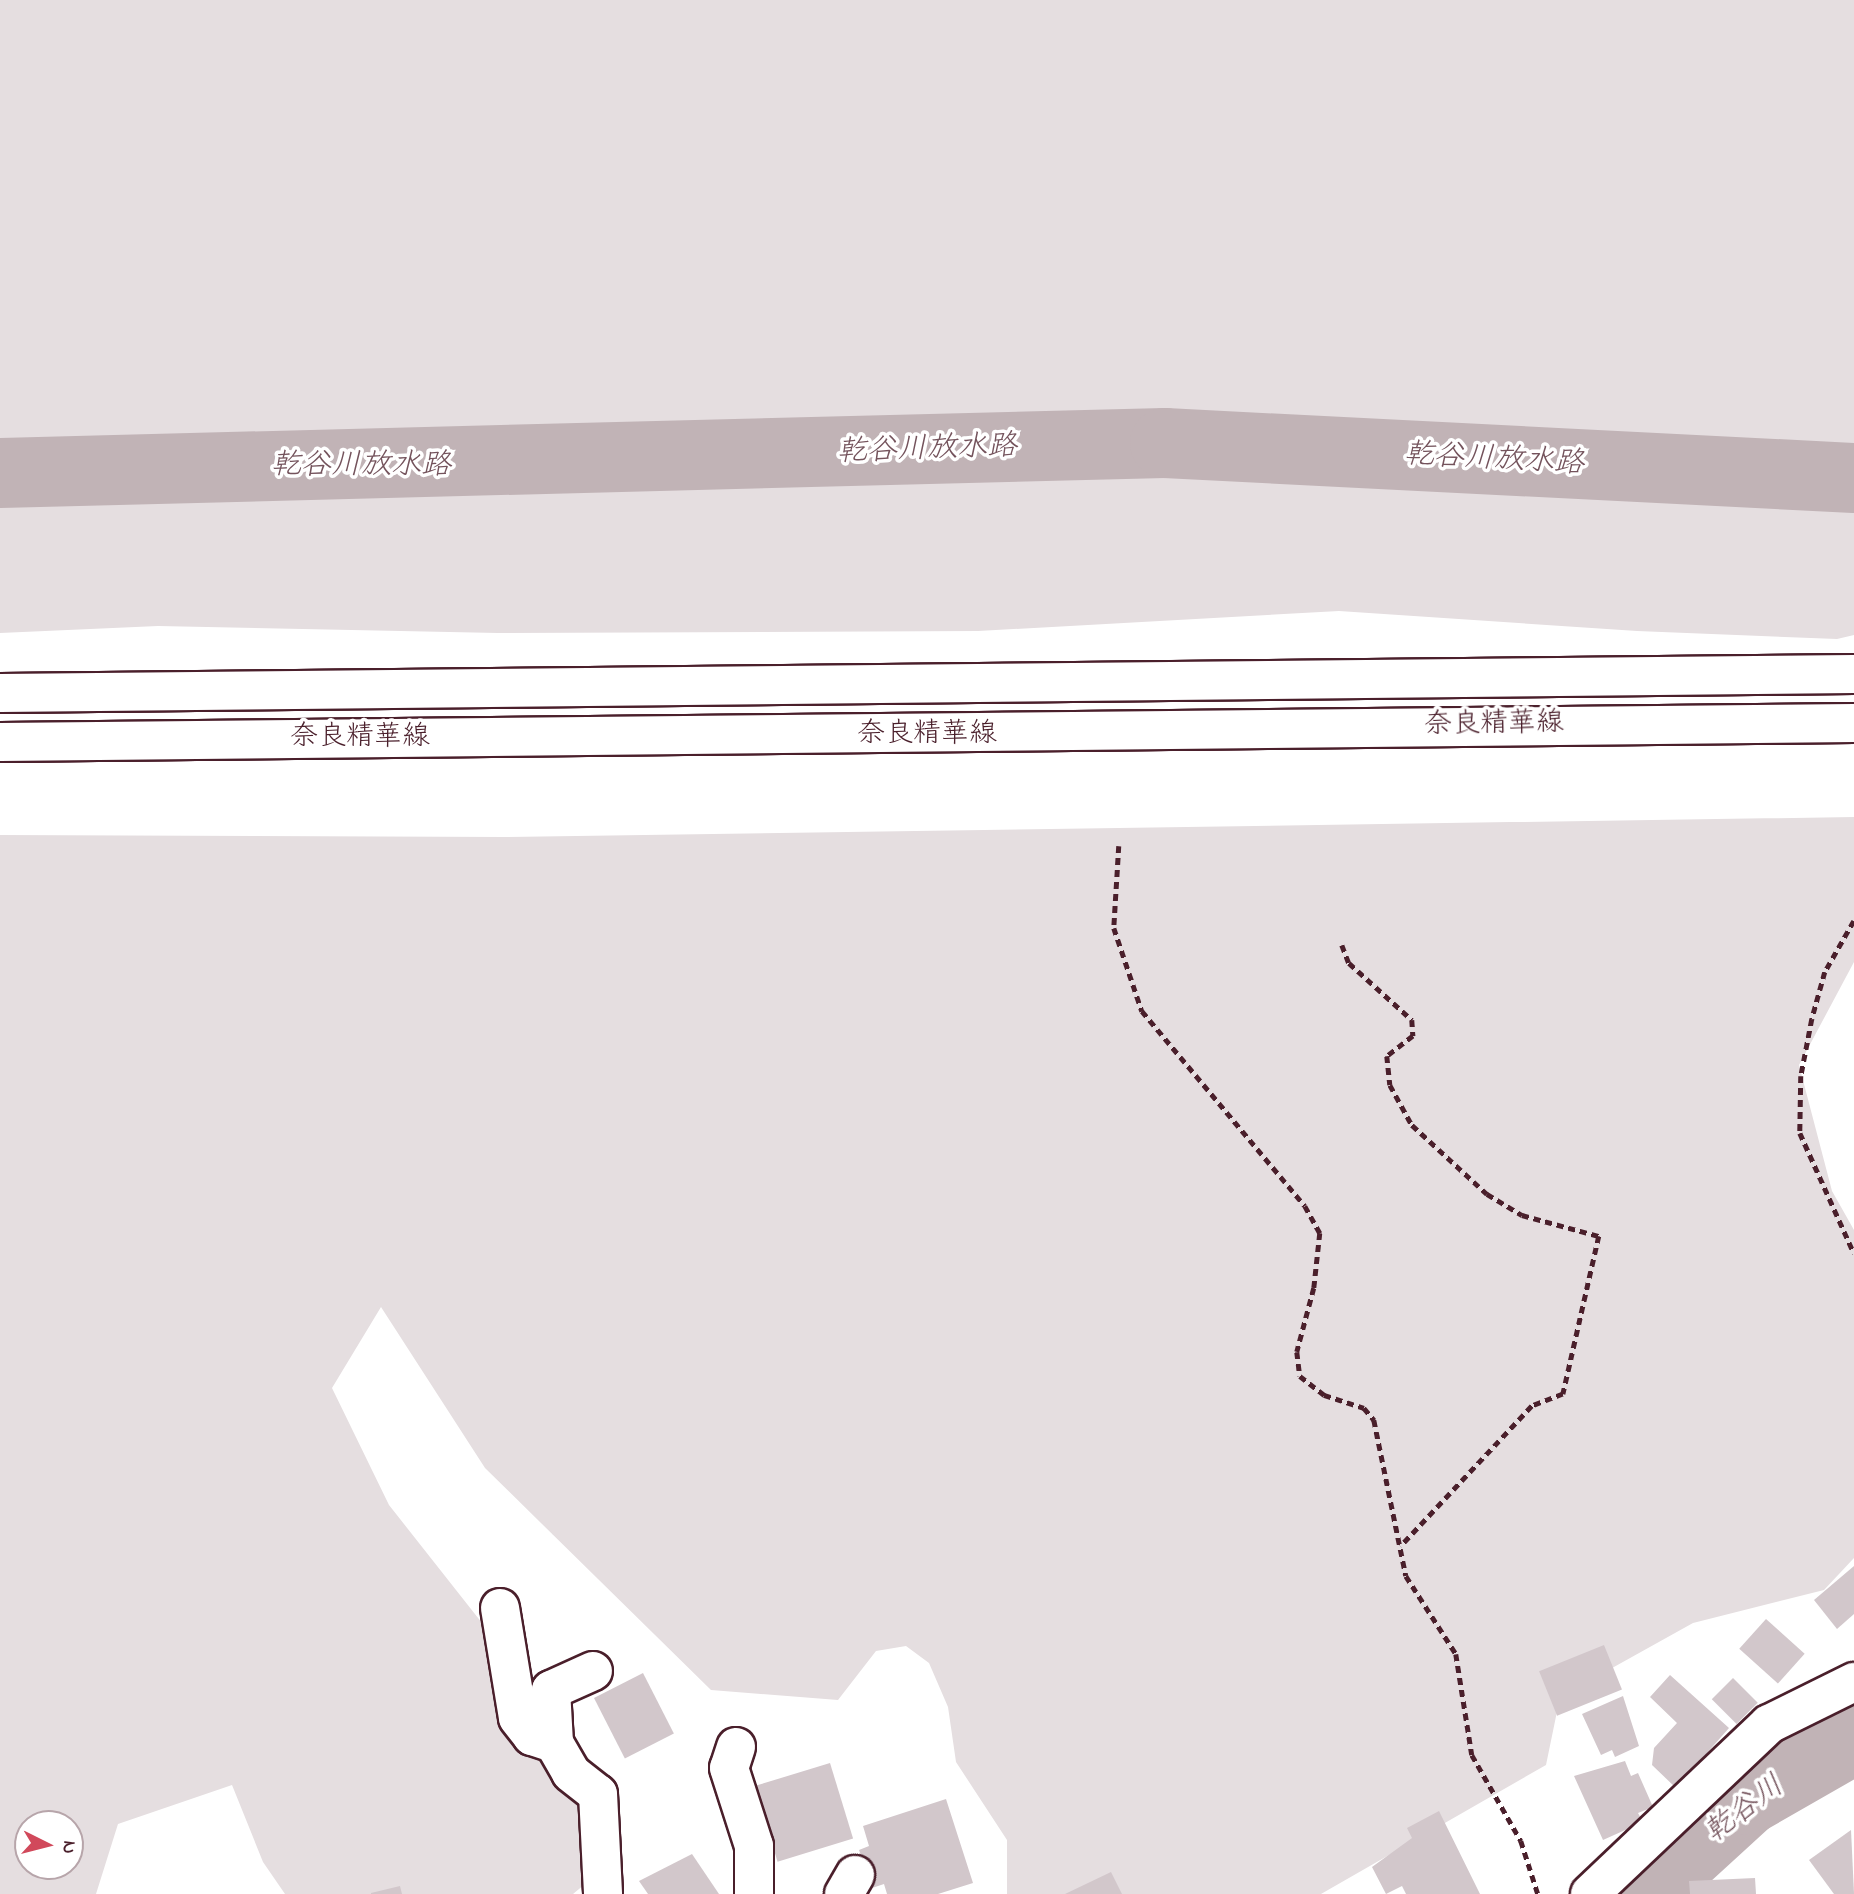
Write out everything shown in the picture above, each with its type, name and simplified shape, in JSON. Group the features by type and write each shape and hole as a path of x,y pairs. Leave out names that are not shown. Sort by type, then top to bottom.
{"main road":[{"name":"奈良精華線","path":"0,693 1854,674"},
{"name":"奈良精華線","path":"0,743 1854,723"},
{"path":"500,1608 518,1718 532,1736 554,1743"},
{"path":"593,1671 551,1690 554,1743 572,1773 598,1794 603,1894"},
{"path":"1590,1894 1769,1724 1854,1682"},
{"path":"736,1747 729,1768 754,1846 754,1894"}],"path":[{"path":"1119,846 1114,928 1142,1011 1305,1206 1320,1233 1314,1288 1297,1352 1300,1376 1324,1395 1364,1408 1374,1420 1406,1576 1456,1654 1472,1755 1521,1841 1538,1894"},
{"path":"1854,921 1825,972 1812,1020 1801,1076 1800,1133 1854,1253"},
{"path":"1342,945 1349,963 1412,1020 1413,1035 1387,1056 1390,1085 1412,1125 1487,1194 1522,1215 1599,1236 1563,1394 1532,1406 1400,1547"}],"shaded area":[{"path":"0,0 1854,0 1854,635 1837,639 1637,631 1339,611 978,631 498,633 158,626 0,633"},
{"path":"1854,817 1854,962 1799,1065 1832,1191 1854,1230 1854,1558 1824,1590 1693,1623 1560,1697 1546,1765 1321,1894 1007,1894 1007,1840 956,1762 948,1707 929,1663 906,1646 876,1651 838,1700 711,1690 485,1468 381,1307 332,1388 389,1505 612,1788 597,1874 573,1894 285,1894 263,1862 232,1785 118,1824 96,1894 0,1894 0,835 505,837"}],"building":[{"path":"1854,1566 1854,1614 1837,1629 1814,1600"},
{"path":"1766,1619 1805,1654 1778,1684 1739,1649"},
{"path":"1604,1645 1622,1690 1557,1716 1539,1671"},
{"path":"643,1673 674,1734 625,1759 594,1698"},
{"path":"1670,1675 1729,1728 1676,1788 1652,1765 1654,1748 1677,1723 1650,1697"},
{"path":"1733,1678 1758,1703 1737,1724 1712,1699"},
{"path":"1623,1696 1639,1746 1615,1757 1612,1750 1601,1755 1582,1714"},
{"path":"1625,1761 1631,1776 1638,1773 1653,1807 1638,1813 1643,1822 1603,1840 1574,1776"},
{"path":"830,1763 853,1839 778,1862 754,1786"},
{"path":"946,1799 973,1883 938,1894 887,1894 884,1884 872,1888 859,1850 869,1846 863,1826"},
{"path":"1439,1811 1480,1894 1406,1894 1402,1886 1386,1894 1372,1867 1412,1838 1407,1828"},
{"path":"1851,1830 1854,1894 1834,1894 1809,1860"},
{"path":"692,1854 719,1894 648,1894 639,1881"},
{"path":"1111,1872 1122,1894 1065,1894"},
{"path":"1755,1878 1756,1894 1690,1894 1689,1881"},
{"path":"400,1886 402,1894 371,1894 371,1893"}],"waterway":[{"name":"乾谷川放水路","path":"0,473 1165,443 1854,478"},
{"name":"乾谷川","path":"1645,1894 1748,1800 1854,1739"}]}
